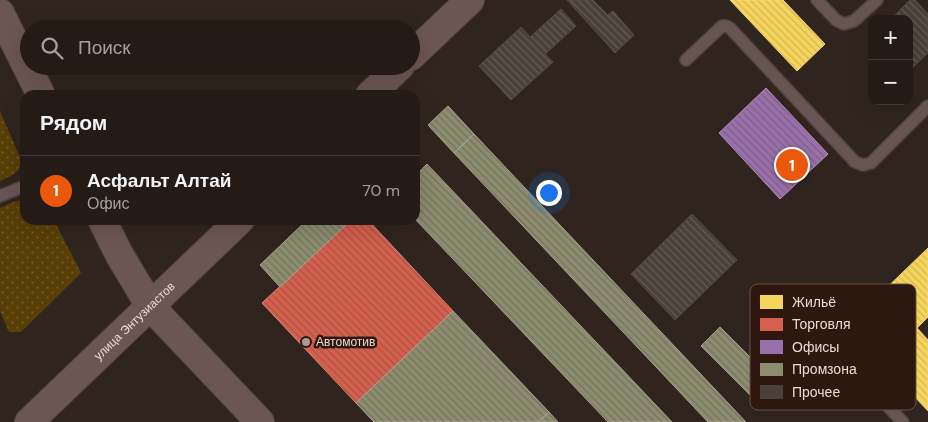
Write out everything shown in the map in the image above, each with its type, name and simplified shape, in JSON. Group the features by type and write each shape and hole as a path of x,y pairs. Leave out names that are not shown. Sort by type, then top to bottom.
{"street":[{"path":"420,47 470,0"},
{"path":"0,13 20,54"},
{"path":"30,75 38,90"},
{"path":"375,90 391,75"},
{"path":"104,225 119,254 150,306 260,422"},
{"name":"улица Энтузиастов","path":"29,422 235,225"}],"lane":[{"path":"817,0 836,20 844,24 854,21 877,0"},
{"path":"686,60 722,26 730,28 855,162 863,165 870,163 928,106"},
{"path":"0,196 20,188"},
{"path":"891,410 903,422"}],"shaded area":[{"path":"0,111 20,157 20,166 11,176 0,181"},
{"path":"20,201 20,225 57,225 81,273 21,332 9,332 0,311 0,208"}],"building: Жильё":[{"path":"730,0 783,0 825,44 797,71"},
{"path":"928,248 928,317 917,328 928,340 928,411 916,398 916,284 891,284"}],"building: Торговля":[{"path":"346,225 373,225 453,311 356,403 262,303"}],"building: Офисы":[{"path":"766,88 828,154 780,199 719,133"}],"building: Промзона":[{"path":"448,106 474,134 454,153 428,125"},
{"path":"474,134 746,422 708,422 454,153"},
{"path":"427,164 672,422 608,422 420,224 420,171"},
{"path":"302,225 346,225 280,287 260,265"},
{"path":"453,311 549,412 538,422 374,422 356,403"},
{"path":"720,327 750,357 750,395 701,346"},
{"path":"549,412 558,422 538,422"}],"building: Прочее":[{"path":"567,0 593,0 608,15 613,11 634,35 615,53"},
{"path":"910,0 915,0 928,14 928,53 913,67 913,15 895,15"},
{"path":"561,9 576,26 545,54 553,62 511,100 479,66 521,27 530,37"},
{"path":"692,214 737,260 675,320 631,274"}],"place":[{"name":"Асфальт Алтай","path":"792,165"},
{"name":"Автомотив","path":"306,342"}]}
